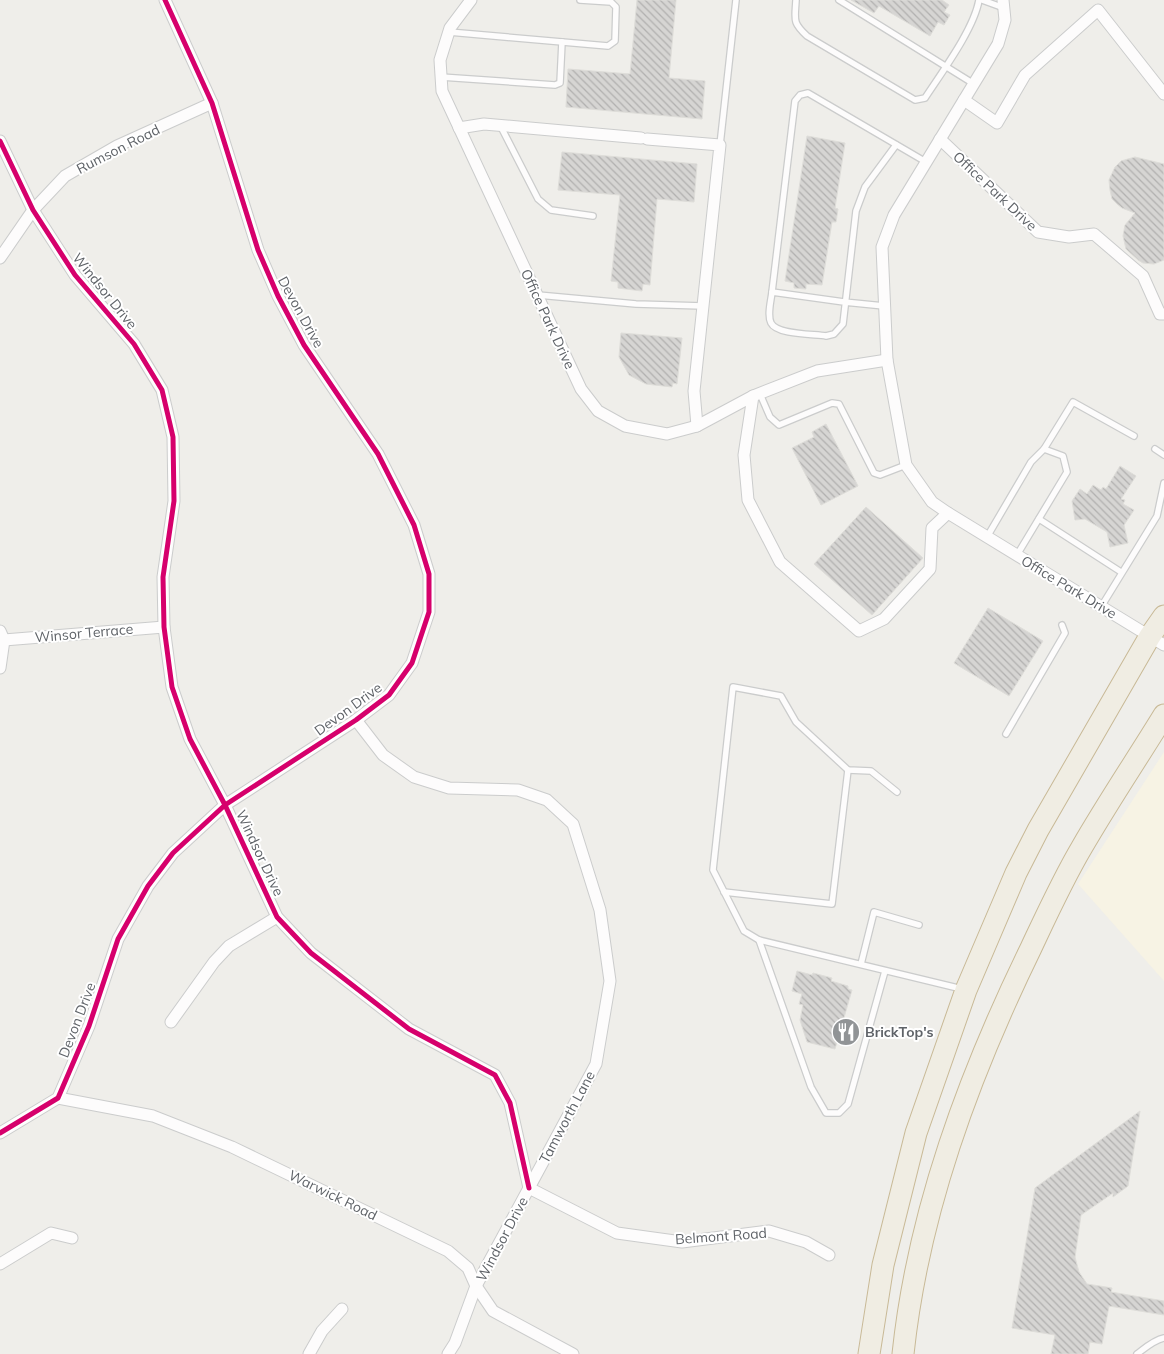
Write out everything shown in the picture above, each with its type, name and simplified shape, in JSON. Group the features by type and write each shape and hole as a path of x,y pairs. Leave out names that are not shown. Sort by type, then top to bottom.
{"highway":[{"path":"869,1354 883,1265 916,1133 966,990 1016,873 1038,830 1157,641 1164,616"},
{"path":"903,1354 918,1264 944,1160 972,1082 1004,1003 1078,855 1164,715"}],"street":[{"name":"Devon Drive","path":"58,1098 89,1026 118,939 148,886 173,853 225,805 356,720 389,695 412,663 429,612 429,574 414,525 378,454 304,345 278,296 258,250 212,103 165,0"},
{"name":"Office Park Drive","path":"471,0 448,32 440,60 442,91 581,389 598,411 625,426 667,434 697,426 757,395 817,372 887,360"},
{"name":"Office Park Drive","path":"1004,4 1005,20 998,44 894,216 882,247 887,360 906,465 932,502 1157,641"},
{"path":"964,100 997,123 1025,76 1098,10 1164,94"},
{"name":"Rumson Road","path":"0,258 33,210 65,176 117,146 212,103"},
{"path":"459,128 484,124 500,125 720,146 694,391 697,426"},
{"name":"Office Park Drive","path":"940,139 1038,232 1069,237 1094,234 1143,276 1160,314 1164,314"},
{"name":"Windsor Drive","path":"0,141 33,210 75,276 134,344 162,390 173,437 174,501 163,577 164,627 172,687 190,739 225,805 277,917 311,953 409,1029 495,1075 510,1103 529,1188 476,1286 455,1343 448,1354"},
{"path":"757,395 744,455 748,500 780,562 859,631 884,619 930,568 932,528 948,513"},
{"name":"Winsor Terrace","path":"2,635 164,627"},
{"path":"0,668 2,635"},
{"name":"Tamworth Lane","path":"356,720 383,756 414,777 448,788 518,790 547,800 573,824 600,910 610,981 596,1064 529,1188"},
{"path":"171,1022 214,962 229,946 277,917"},
{"path":"0,1133 58,1098"},
{"name":"Warwick Road","path":"58,1098 152,1116 232,1147 448,1251 468,1268 476,1286 493,1312 573,1354"},
{"name":"Belmont Road","path":"529,1188 617,1232 682,1242 769,1231 806,1242 829,1254"},
{"path":"0,1264 51,1233 72,1238"},
{"path":"309,1354 322,1331 342,1309"}],"lane":[{"path":"448,32 608,46 615,41 616,7 611,2 580,0"},
{"path":"720,146 736,0"},
{"path":"796,0 796,26 808,36 915,100 925,98 976,14 981,0 1004,4"},
{"path":"838,0 974,84"},
{"path":"441,77 555,85 560,83 562,42"},
{"path":"896,145 865,187 856,211 844,302 843,324 834,334 826,336 778,330 771,323 769,316 795,101 800,95 808,93 926,162"},
{"path":"500,125 538,199 551,210 593,216"},
{"path":"772,292 884,306"},
{"path":"537,295 636,304 703,306"},
{"path":"757,395 770,416 779,425 832,403 839,404 874,473 880,475 906,465"},
{"path":"987,537 1031,462 1044,449 1073,402 1134,436"},
{"path":"1017,555 1068,472 1063,456 1044,449"},
{"path":"1155,449 1164,455"},
{"path":"1101,607 1157,516 1164,483"},
{"path":"1039,519 1122,572"},
{"path":"1006,734 1065,633 1062,625"},
{"path":"897,792 871,771 848,770 796,722 781,696 732,687 713,870 744,931 759,940 966,990"},
{"path":"724,892 832,904 848,770"},
{"path":"861,964 874,912 919,925"},
{"path":"759,940 811,1087 826,1113 839,1113 848,1104 885,971"},
{"path":"1136,1354 1152,1343 1164,1338"}],"shaded area":[{"path":"1164,752 1164,981 1078,884"}],"building":[{"path":"637,0 676,0 669,78 705,81 702,119 566,107 568,69 630,74"},
{"path":"851,0 942,0 949,5 944,12 950,15 944,25 938,22 930,36 879,6 874,13"},
{"path":"807,136 845,143 835,208 838,209 836,222 832,222 822,285 806,284 806,289 794,288 794,283 785,281"},
{"path":"562,152 697,164 694,202 657,199 650,285 643,284 642,291 618,288 618,282 611,281 620,195 558,190"},
{"path":"1135,157 1164,164 1164,260 1154,264 1143,263 1126,249 1123,236 1125,225 1135,213 1117,204 1112,199 1110,190 1109,180 1115,167 1121,161"},
{"path":"621,333 682,338 677,384 673,383 672,387 646,384 629,375 619,357"},
{"path":"826,424 858,486 821,505 792,448 814,437 812,432"},
{"path":"1120,466 1136,476 1121,499 1125,500 1123,504 1134,510 1124,525 1128,543 1110,547 1107,532 1085,519 1075,520 1072,501 1080,489 1087,494 1093,485 1101,490 1103,487 1106,489"},
{"path":"866,507 923,558 872,615 814,564"},
{"path":"988,608 1043,641 1009,696 954,663"},
{"path":"797,971 832,978 831,981 848,986 848,989 852,990 835,1049 807,1042 800,1020 803,1005 799,1004 802,994 792,991"},
{"path":"1140,1111 1128,1186 1113,1197 1113,1193 1081,1215 1075,1257 1079,1272 1087,1284 1112,1288 1111,1292 1164,1301 1164,1315 1109,1306 1102,1344 1090,1342 1088,1354 1051,1354 1055,1335 1012,1328 1035,1188"}],"cycle path":[{"path":"0,1133 58,1098 89,1026 118,939 148,886 173,853 225,805 356,720 389,695 412,663 429,612 429,574 414,525 378,454 304,345 278,296 258,250 212,103 165,0"},
{"path":"0,141 33,210 75,275 134,344 162,390 173,437 174,501 163,577 164,627 172,687 190,739 225,805 277,917 311,953 409,1029 495,1075 510,1103 529,1188"}],"place":[{"name":"BrickTop's","path":"846,1032"}]}
